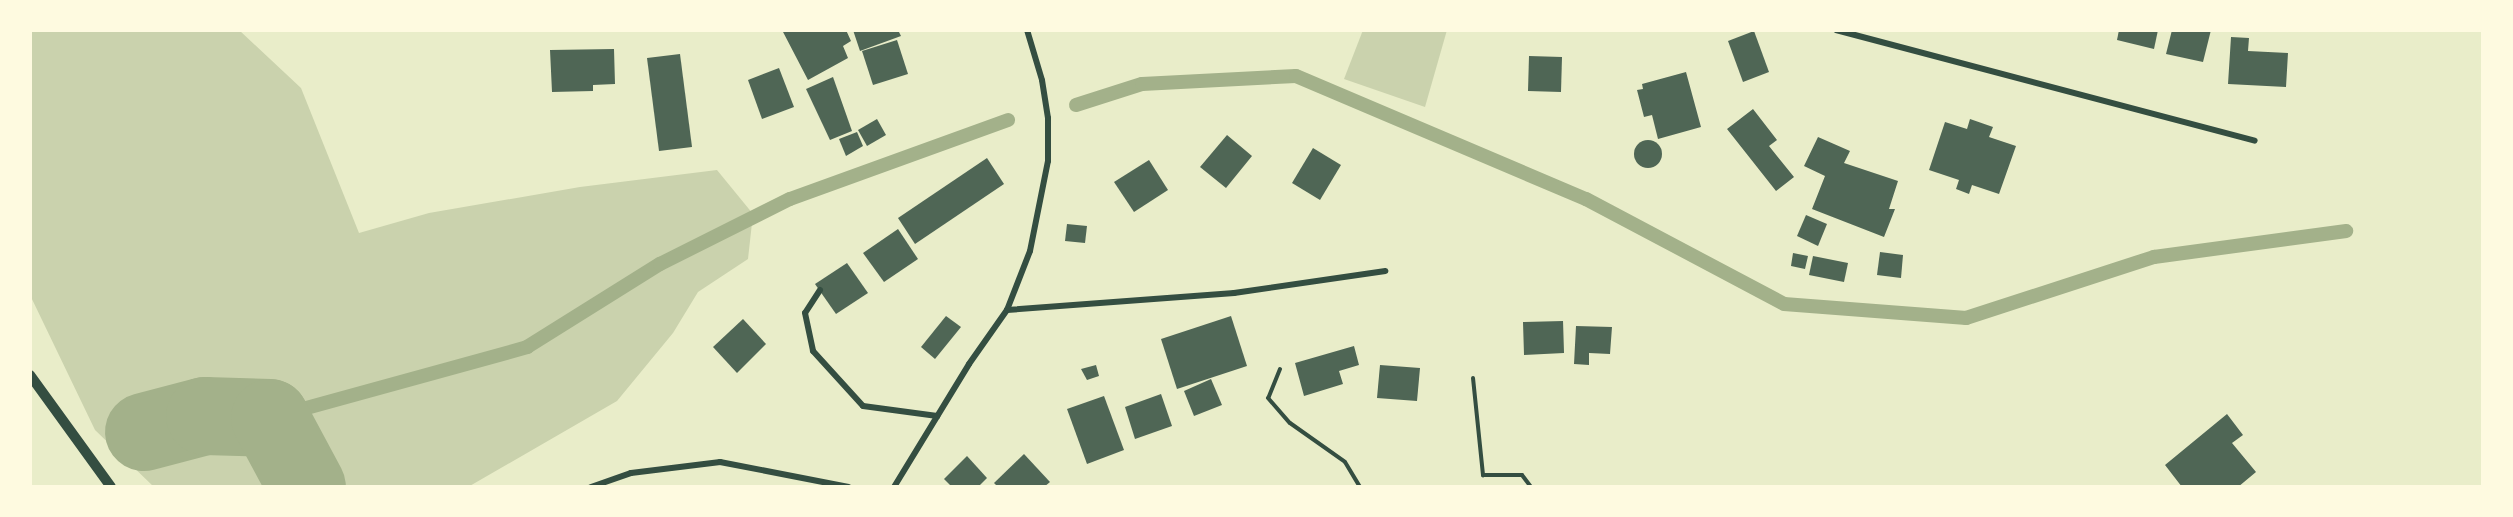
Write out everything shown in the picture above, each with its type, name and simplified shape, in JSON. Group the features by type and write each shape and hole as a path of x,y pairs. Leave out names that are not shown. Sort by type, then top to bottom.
{"street":[{"path":"894,487 937,416 1007,310 1030,251 1048,161 1042,80 1027,30"},
{"path":"1836,30 2255,141"},
{"path":"1007,310 1234,293 1384,271"},
{"path":"820,290 805,313 813,351 856,398 864,406 937,416"},
{"path":"30,375 111,487"},
{"path":"591,487 631,473 720,462 849,487"}],"path":[{"path":"1280,369 1268,398 1290,423 1345,462 1360,487"},
{"path":"1473,378 1483,475 1522,475 1531,487"}],"green space":[{"path":"30,30 239,30 301,88 359,233 429,213 580,187 717,170 753,214 748,259 698,292 673,333 617,401 468,487 154,487 95,430 30,295"},
{"path":"1363,30 1447,30 1425,107 1344,79"}],"building":[{"path":"782,30 846,30 851,41 843,46 848,58 808,80"},
{"path":"853,30 898,30 901,36 860,51"},
{"path":"2119,30 2158,30 2154,49 2117,40"},
{"path":"2172,30 2211,30 2203,62 2166,54"},
{"path":"1754,31 1769,72 1743,82 1728,41"},
{"path":"2231,37 2249,38 2248,51 2288,53 2286,87 2228,84"},
{"path":"897,40 908,74 873,85 862,51"},
{"path":"614,49 615,84 593,85 593,91 552,92 550,50"},
{"path":"680,54 692,147 659,151 647,58"},
{"path":"1529,56 1562,57 1561,92 1528,91"},
{"path":"779,68 794,107 762,119 748,80"},
{"path":"1686,72 1701,127 1658,139 1652,115 1644,117 1637,90 1643,89 1642,84"},
{"path":"833,77 852,131 830,140 806,89"},
{"path":"1753,109 1777,140 1769,146 1794,177 1776,191 1727,129"},
{"path":"877,119 886,135 867,146 858,130"},
{"path":"1970,119 1993,127 1989,137 2016,146 1999,194 1972,185 1969,194 1956,189 1959,180 1929,170 1945,122 1967,129"},
{"path":"857,132 863,146 846,156 839,139"},
{"path":"1227,135 1252,156 1226,188 1200,167"},
{"path":"1818,137 1850,151 1844,163 1898,181 1889,209 1895,209 1884,237 1812,209 1825,176 1804,166"},
{"path":"1648,140 1658,144 1662,154 1658,164 1648,168 1638,164 1634,154 1638,144"},
{"path":"1313,148 1341,165 1320,200 1292,183"},
{"path":"987,158 1004,184 915,244 898,218"},
{"path":"1149,160 1168,190 1134,212 1114,182"},
{"path":"1806,215 1827,224 1818,246 1797,236"},
{"path":"1067,224 1087,226 1085,243 1065,241"},
{"path":"898,229 918,259 884,282 863,253"},
{"path":"1880,252 1903,255 1901,278 1877,275"},
{"path":"1793,253 1808,256 1805,269 1791,266"},
{"path":"1813,256 1848,263 1844,282 1809,275"},
{"path":"847,263 868,293 836,314 815,284"},
{"path":"946,316 961,327 935,359 921,347"},
{"path":"1231,316 1247,366 1177,389 1161,339"},
{"path":"743,319 766,344 737,373 713,347"},
{"path":"1563,321 1564,353 1524,355 1523,322"},
{"path":"1576,326 1612,327 1610,354 1589,353 1589,365 1574,364"},
{"path":"1354,346 1359,365 1339,371 1343,384 1304,396 1295,363"},
{"path":"1096,365 1099,376 1087,380 1081,369"},
{"path":"1380,365 1420,368 1417,401 1377,398"},
{"path":"1211,379 1222,405 1194,416 1184,391"},
{"path":"1161,394 1172,426 1135,439 1125,407"},
{"path":"1104,396 1124,450 1087,464 1067,409"},
{"path":"2227,414 2243,435 2232,443 2256,472 2238,487 2182,487 2165,465"},
{"path":"1024,454 1050,482 1044,487 998,487 994,483"},
{"path":"967,456 987,478 978,487 952,487 944,479"}],"waterway":[{"path":"1076,105 1142,84 1296,76 1586,199 1784,304 1966,318 2154,257 2346,231"},
{"path":"270,418 527,347 660,264 790,199 1008,120"},
{"path":"144,432 205,416 270,418 307,487"}]}
